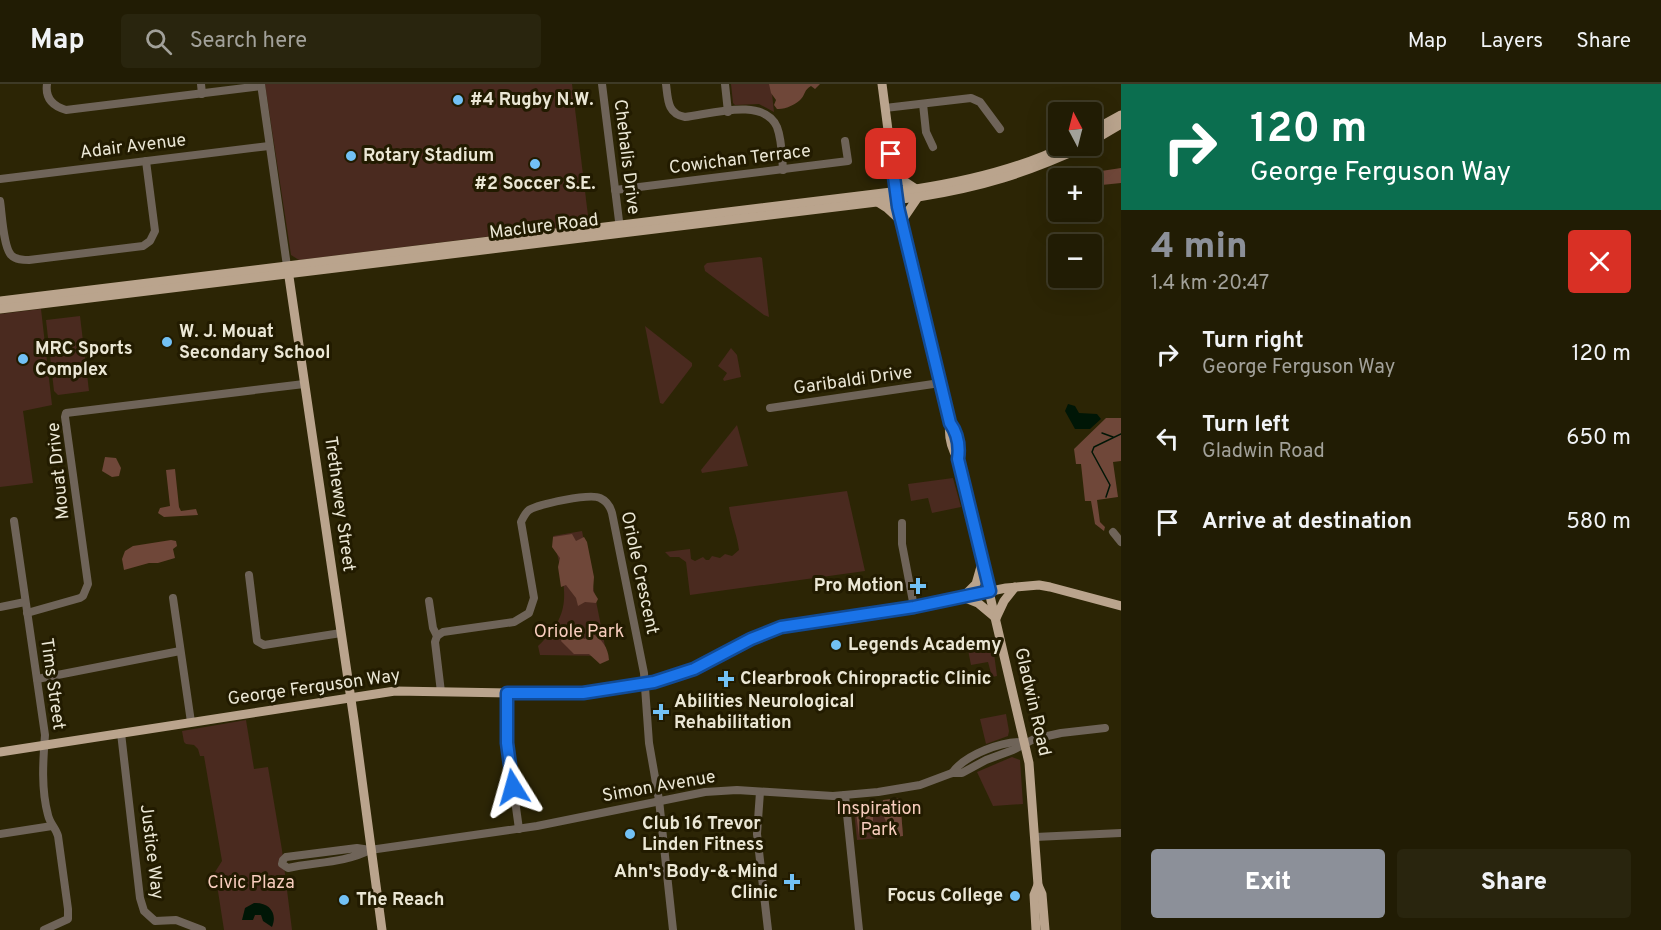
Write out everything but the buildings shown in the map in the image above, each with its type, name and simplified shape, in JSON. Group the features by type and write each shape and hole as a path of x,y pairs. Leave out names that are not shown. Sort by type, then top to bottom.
{"main road":[{"name":"Gladwin Road","path":"882,84 901,222 950,423 959,446 958,459 1029,763 1038,885 1034,895 1040,930"},
{"path":"1102,125 1121,115"},
{"path":"1102,135 1121,124"},
{"name":"Maclure Road","path":"917,193 1005,170 1048,153"},
{"name":"Maclure Road","path":"0,309 288,270 304,272 876,197 960,190 1008,178 1062,156"},
{"path":"893,174 917,193 901,222 876,197 893,174"},
{"name":"Maclure Road","path":"0,301 288,270 620,230"},
{"name":"Trethewey Street","path":"288,270 382,930"},
{"path":"291,292 304,272"},
{"path":"982,560 976,584 963,597 978,603 996,618 1004,601 1016,587"},
{"name":"George Ferguson Way","path":"0,752 395,691 583,693 645,684 694,669 751,639 781,627 914,607 1016,587 1039,585 1064,589 1121,606"}],"street":[{"path":"47,84 47,93 52,103 66,110 261,85"},
{"path":"201,84 202,93"},
{"name":"Chehalis Drive","path":"602,84 620,230"},
{"path":"666,84 670,108 679,116 752,109 759,110 771,118 779,133 783,170"},
{"path":"725,84 728,112"},
{"name":"Trethewey Street","path":"261,85 288,270"},
{"path":"885,108 971,98 980,102 1000,129"},
{"path":"923,104 926,132 933,147"},
{"name":"Cowichan Terrace","path":"615,190 848,161 845,141"},
{"name":"Adair Avenue","path":"0,178 269,146"},
{"path":"0,201 6,246 10,254 16,258 29,260 143,246 150,241 155,231 146,161"},
{"name":"Garibaldi Drive","path":"770,408 940,383"},
{"name":"Mouat Drive","path":"27,613 76,600 83,596 88,584 66,413 304,384"},
{"name":"Oriole Crescent","path":"437,636 443,632 514,622 526,617 532,608 534,598 521,532 521,522 527,511 598,496 606,502 612,513 645,684"},
{"name":"Tims Street","path":"14,521 45,735 42,755 48,816 52,826 57,829 68,909 68,919 44,930"},
{"path":"902,523 902,544 914,607"},
{"path":"1113,532 1121,542"},
{"path":"249,575 258,640 264,645 341,633"},
{"path":"173,598 191,722"},
{"path":"429,601 433,628 437,636 435,642 441,692"},
{"path":"0,607 25,602"},
{"path":"37,679 180,651"},
{"path":"645,684 649,743 660,800 673,930"},
{"path":"507,693 507,743 519,829"},
{"name":"Simon Avenue","path":"370,850 519,829 660,800 719,791 845,795 920,785 952,773 962,773 986,760 1013,750 1025,742 1061,733 1105,728"},
{"name":"Justice Way","path":"121,733 140,898 144,911 155,921 176,920 202,930"},
{"path":"760,792 757,834 768,930"},
{"path":"845,795 860,930"},
{"path":"0,834 52,826"},
{"path":"1035,837 1121,833"},
{"path":"357,848 370,850 358,857 288,868 282,864 286,857 357,848"}],"green space":[{"path":"265,84 572,84 589,224 299,260 291,255"},
{"path":"731,84 771,84 774,112 759,104 735,105"},
{"path":"762,258 769,317 705,271 704,266 707,263"},
{"name":"MRC Sports Complex","path":"41,309 52,405 23,411 33,483 0,487 0,314"},
{"path":"80,316 89,391 58,395 54,391 46,320"},
{"path":"645,326 692,363 663,404 660,403"},
{"path":"731,348 737,355 741,377 724,381 727,373 718,366"},
{"path":"737,425 748,466 702,473 701,470"},
{"path":"953,478 961,507 932,513 928,498 911,501 908,484"},
{"path":"847,491 865,571 690,595 686,562 679,557 670,557 665,552 690,549 691,559 695,561 703,557 706,560 712,556 720,558 725,554 732,556 739,550 729,507"},
{"name":"Oriole Park","path":"582,531 607,656 540,655 538,646 551,633 563,608 563,582 553,536"},
{"path":"993,646 997,676 992,677 988,662 971,665 968,650"},
{"path":"1006,714 1008,736 986,744 980,719"},
{"name":"Civic Plaza","path":"246,720 254,769 268,767 292,930 224,930 215,872 222,861 204,756 200,756 194,745 184,742 182,731"},
{"path":"1012,757 1020,760 1023,804 993,806 977,772"},
{"name":"Inspiration Park","path":"900,798 903,836 857,840 855,807 859,804"}],"shaded area":[{"path":"769,84 820,84 815,89 809,87 797,103 787,108 777,109"},
{"path":"1121,168 1121,183 1102,185 1102,171"},
{"path":"1068,404 1075,406 1079,413 1097,414 1101,419 1090,429 1075,429 1065,411"},
{"path":"1106,418 1121,418 1121,461 1113,462 1118,497 1097,500 1100,522 1105,527 1104,531 1095,524 1091,501 1085,501 1081,464 1076,464 1074,449"},
{"path":"105,457 116,458 121,468 119,476 112,477 102,471"},
{"path":"175,469 181,511 196,509 198,515 164,517 158,513 160,508 170,506 166,470"},
{"path":"572,534 576,541 584,537 587,542 594,577 593,591 598,599 596,603 585,602 578,606 576,598 566,585 561,587 558,567 560,558 552,547 553,537"},
{"path":"176,541 177,546 173,549 175,558 124,570 122,559 125,551 133,546"},
{"path":"568,624 578,628 577,637 585,639 591,633 598,638 606,647 609,660 600,664 589,654 574,654 561,641"},
{"path":"900,798 903,836 895,837 885,819 882,804 883,800"},
{"path":"865,811 873,817 873,825 863,838 859,836 856,813 861,814"},
{"path":"254,903 264,904 271,909 274,917 272,927 263,921 261,915 255,915 253,920 242,920 245,908"}],"waterway":[{"path":"1102,433 1113,437"},
{"path":"1106,497 1110,485 1092,452 1094,447 1121,434"}],"place":[{"name":"#4 Rugby N.W.","path":"458,100"},
{"name":"Rotary Stadium","path":"351,156"},
{"name":"#2 Soccer S.E.","path":"535,164"},
{"name":"W. J. Mouat Secondary School","path":"167,342"},
{"name":"MRC Sports Complex","path":"23,359"},
{"name":"Pro Motion","path":"918,586"},
{"name":"Legends Academy","path":"836,645"},
{"name":"Clearbrook Chiropractic Clinic","path":"726,679"},
{"name":"Abilities Neurological Rehabilitation","path":"661,712"},
{"name":"Club 16 Trevor Linden Fitness","path":"630,834"},
{"name":"Ahn's Body-&-Mind Clinic","path":"792,882"},
{"name":"Focus College","path":"1015,896"},
{"name":"The Reach","path":"344,900"}],"route":[{"path":"513,787 507,743 507,693 583,693 645,684 694,669 751,639 781,627 914,607 990,591 958,459 960,449 950,423 898,207 891,154"}]}
